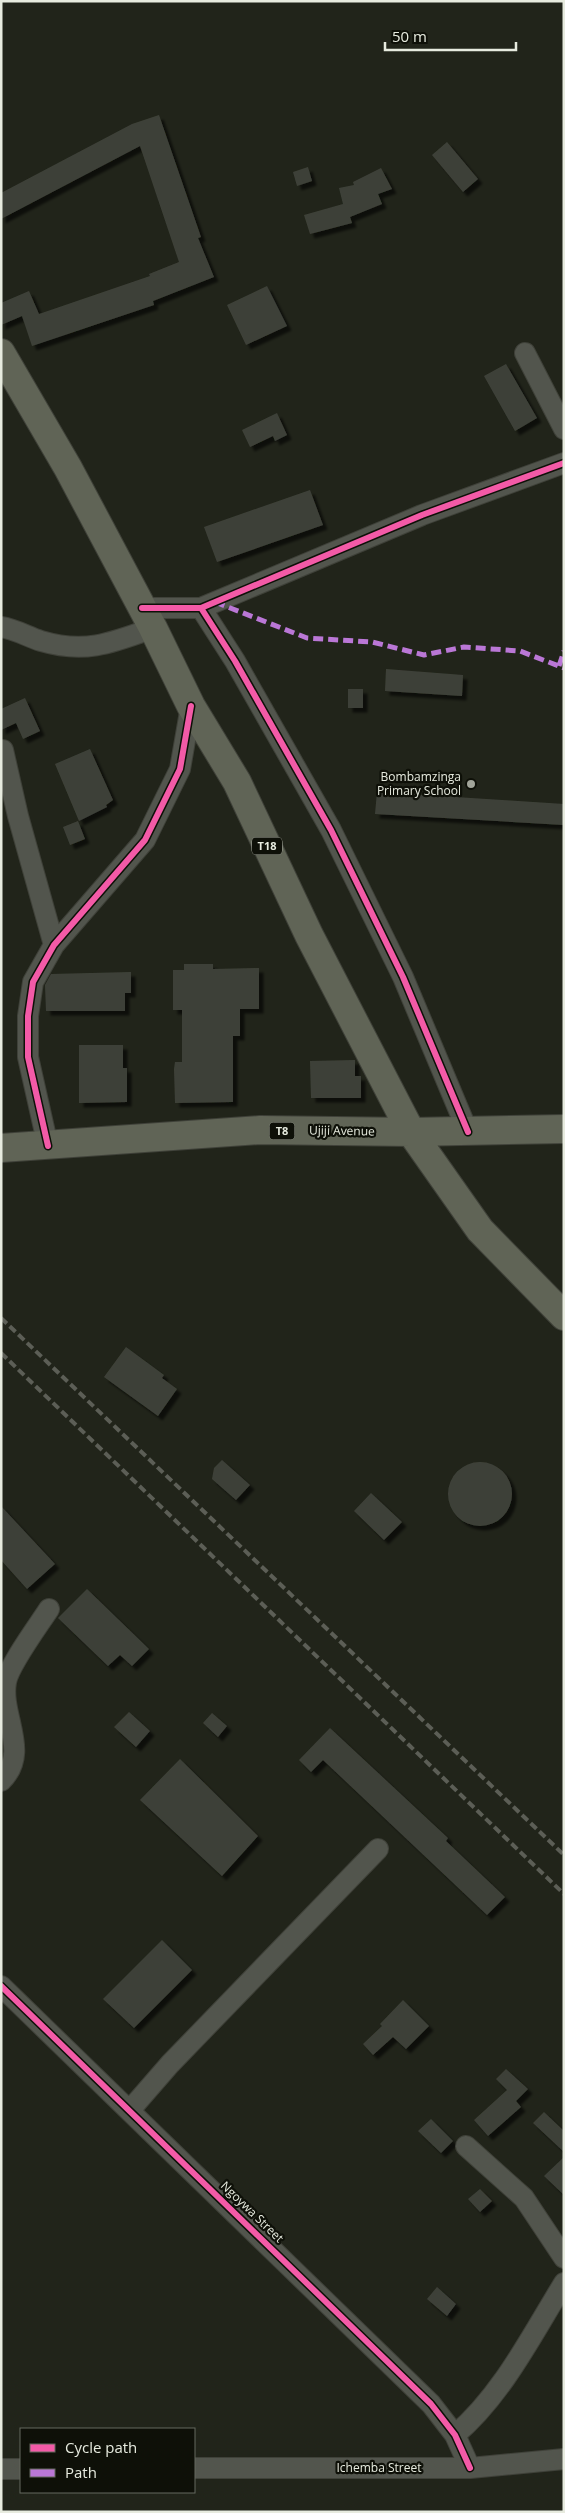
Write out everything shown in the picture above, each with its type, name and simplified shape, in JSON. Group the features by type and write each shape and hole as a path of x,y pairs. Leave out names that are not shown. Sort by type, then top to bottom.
{"highway":[{"name":"T18","path":"1,352 68,468 148,618 191,706 237,782 309,935 411,1132 480,1230 564,1316"},
{"name":"Ujiji Avenue","path":"1,1148 260,1130 468,1132 564,1128"}],"street":[{"path":"525,354 564,429"},
{"path":"1,627 41,641 87,648 106,645 148,618 201,608 422,515 564,463"},
{"path":"201,608 235,661 331,830 403,977 468,1132"},
{"path":"48,1146 28,1057 28,1016 33,982 45,957 54,945 146,840 180,769 191,706"},
{"path":"3,750 18,816 54,945"},
{"path":"1,1781 12,1768 15,1753 6,1680 49,1609"},
{"path":"130,2110 170,2064 378,1849"},
{"name":"Ngoywa Street","path":"1,1986 431,2404 455,2435 470,2468"},
{"path":"466,2146 524,2198 564,2258"},
{"path":"455,2435 472,2421 499,2385 564,2283"},
{"name":"Ichemba Street","path":"195,2468 470,2468 564,2459"},
{"path":"1,2469 20,2469"}],"building":[{"path":"159,115 201,237 198,238 214,277 153,301 154,305 32,346 22,316 1,325 1,303 29,291 39,314 150,276 149,274 179,262 140,146 1,219 1,193 132,124"},
{"path":"447,142 478,179 463,192 432,155"},
{"path":"308,167 312,181 297,186 293,172"},
{"path":"381,168 392,189 378,194 382,204 350,217 352,223 310,234 304,215 343,204 339,188 354,185 353,182"},
{"path":"267,286 287,326 246,345 227,305"},
{"path":"506,364 537,418 515,431 484,376"},
{"path":"277,413 287,435 275,441 273,436 250,447 242,430"},
{"path":"310,490 323,525 217,562 204,527"},
{"path":"386,669 463,675 462,696 385,691"},
{"path":"348,689 363,689 363,708 348,708"},
{"path":"25,698 40,731 23,739 16,723 1,730 1,709"},
{"path":"90,749 113,800 106,805 107,807 79,821 55,764"},
{"path":"377,792 564,804 564,825 375,814"},
{"path":"78,821 85,839 70,845 63,827"},
{"path":"184,964 213,964 213,969 259,968 259,1009 240,1009 240,1036 233,1036 233,1102 175,1103 175,1062 182,1062 182,1010 173,1010 173,970 184,970"},
{"path":"131,972 131,993 125,993 125,1011 46,1011 45,985 51,974"},
{"path":"79,1045 123,1045 123,1068 127,1068 127,1102 79,1103"},
{"path":"355,1060 355,1076 361,1076 361,1098 311,1098 310,1061"},
{"path":"126,1347 164,1375 162,1378 177,1389 158,1416 104,1377"},
{"path":"222,1460 250,1485 236,1500 212,1479 214,1468"},
{"path":"474,1462 486,1462 503,1471 510,1482 512,1494 510,1506 503,1517 486,1526 474,1526 462,1521 453,1512 448,1500 448,1488 453,1476 462,1467"},
{"path":"371,1493 402,1522 384,1540 354,1511"},
{"path":"1,1506 55,1564 27,1589 1,1560"},
{"path":"87,1589 149,1649 132,1666 120,1655 108,1666 58,1618"},
{"path":"129,1712 150,1731 136,1747 114,1727"},
{"path":"212,1713 227,1726 218,1737 203,1723"},
{"path":"330,1728 448,1838 446,1841 505,1897 487,1915 323,1760 311,1772 299,1760"},
{"path":"180,1759 258,1836 222,1876 140,1800"},
{"path":"162,1940 192,1970 134,2028 103,1999"},
{"path":"403,2000 429,2026 406,2049 393,2037 373,2055 363,2044 382,2026 380,2024"},
{"path":"506,2069 528,2089 516,2101 521,2107 488,2136 474,2120 507,2090 496,2079"},
{"path":"544,2112 564,2131 564,2152 533,2123"},
{"path":"431,2119 453,2141 441,2153 418,2131"},
{"path":"564,2157 564,2195 544,2176"},
{"path":"480,2189 492,2201 480,2212 468,2199"},
{"path":"437,2287 456,2304 447,2316 427,2299"}],"railway":[{"path":"1,1318 564,1855"},
{"path":"1,1353 564,1894"}],"marked path":[{"path":"215,602 307,638 372,642 424,655 464,647 520,651 564,668"},
{"path":"559,666 564,651"}],"cycle path":[{"path":"142,608 201,608 422,515 564,463"},
{"path":"201,608 235,661 331,830 403,977 468,1132"},
{"path":"48,1146 28,1057 28,1016 33,982 54,945 145,840 180,769 191,706"},
{"path":"1,1986 431,2404 455,2435 470,2468"}],"place":[{"name":"Bombamzinga Primary School","path":"471,784"}]}
